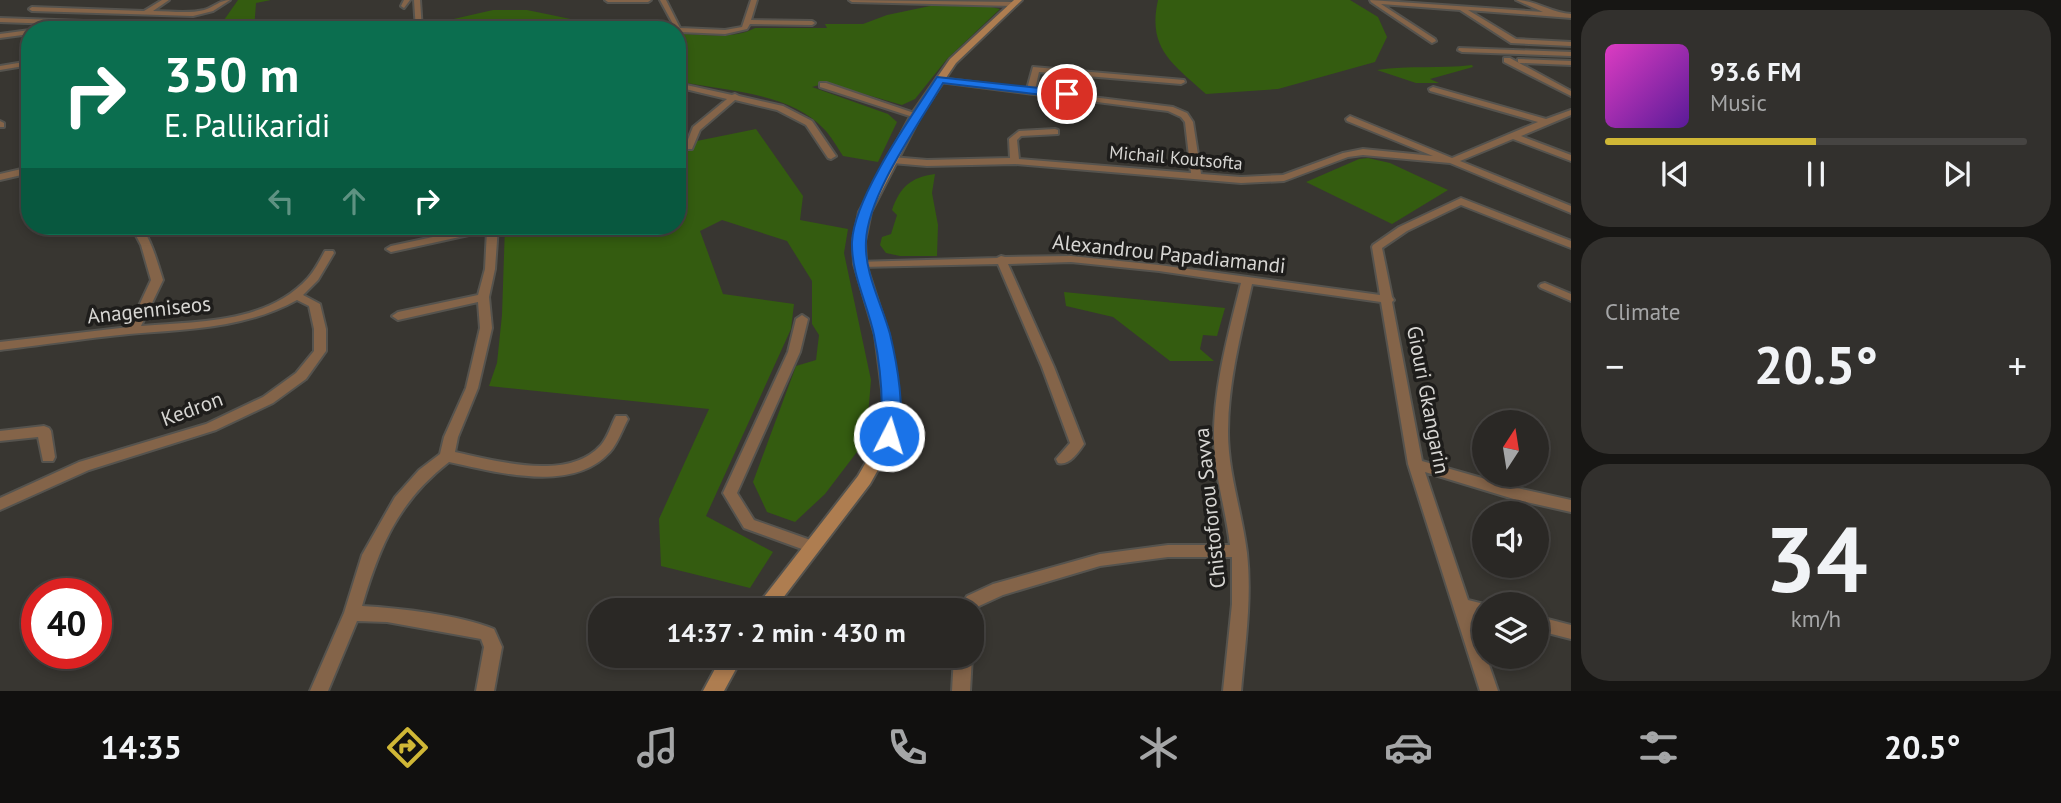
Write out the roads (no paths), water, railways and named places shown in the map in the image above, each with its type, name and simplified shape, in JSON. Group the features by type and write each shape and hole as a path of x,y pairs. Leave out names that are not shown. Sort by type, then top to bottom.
{"street":[{"path":"4,20 50,0"},
{"path":"145,13 166,0"},
{"path":"33,9 193,14 211,10 228,0"},
{"path":"416,0 418,21"},
{"path":"608,0 648,0"},
{"path":"663,0 672,21"},
{"path":"686,31 725,32 745,27 754,0"},
{"path":"852,0 1015,2"},
{"path":"1519,0 1555,15"},
{"path":"1373,1 1571,16"},
{"path":"1373,1 1432,41"},
{"path":"772,598 863,480 889,436 892,405 882,335 860,264 859,241 865,212 916,115 953,61 1015,2"},
{"path":"1459,8 1514,41 1571,44"},
{"path":"748,22 812,23"},
{"path":"0,36 21,33"},
{"path":"1571,54 1465,54 1507,60 1571,63"},
{"path":"1507,60 1571,94"},
{"path":"0,68 21,64"},
{"path":"1031,90 1036,69 1181,82"},
{"path":"940,80 1170,108 1184,115 1189,122 1196,175"},
{"path":"823,85 916,115"},
{"path":"686,87 780,108 808,123 831,156"},
{"path":"1433,89 1546,122"},
{"path":"688,147 696,129 735,96"},
{"path":"1453,161 1571,112"},
{"path":"1350,119 1571,210"},
{"path":"1015,160 1013,139 1019,134 1055,132"},
{"path":"1515,137 1571,158"},
{"name":"Michail Koutsofta","path":"891,160 927,163 1015,160 1241,180 1284,178 1346,155 1363,152 1453,161"},
{"path":"0,177 21,172"},
{"name":"Giouri Gkangarin","path":"1489,691 1415,464 1388,300 1377,260 1377,247 1403,229 1461,201 1571,245"},
{"path":"133,330 158,280 147,250 147,241 143,235"},
{"path":"391,249 453,235"},
{"path":"319,691 352,613 368,560 400,501 424,474 447,456 451,437 472,388 486,328 483,297 490,269 492,235"},
{"path":"297,296 321,272 329,253"},
{"path":"1001,259 1048,367 1077,444 1063,459"},
{"name":"Alexandrou Papadiamandi","path":"860,264 1071,259 1160,268 1388,300"},
{"name":"Chistoforou Savva","path":"1232,691 1241,589 1239,551 1224,470 1221,430 1228,363 1247,281"},
{"path":"1545,286 1571,298"},
{"name":"Anagenniseos","path":"0,346 133,330 203,326 248,317 297,296"},
{"name":"Kedron","path":"0,505 84,466 211,427 268,400 302,376 320,351 320,329 314,304 297,296"},
{"path":"398,316 483,297"},
{"path":"802,319 794,352 730,493 749,524 810,546"},
{"path":"447,456 533,472 581,467 606,449 621,419"},
{"path":"0,436 44,431 48,457"},
{"path":"1415,464 1517,494 1571,506"},
{"path":"980,598 999,589 1100,560 1168,551 1239,551"},
{"path":"1462,606 1472,608"},
{"path":"352,613 387,615 488,634 493,647 485,691"},
{"path":"1549,626 1571,632"},
{"path":"713,691 726,668"},
{"path":"961,691 962,668"}]}
